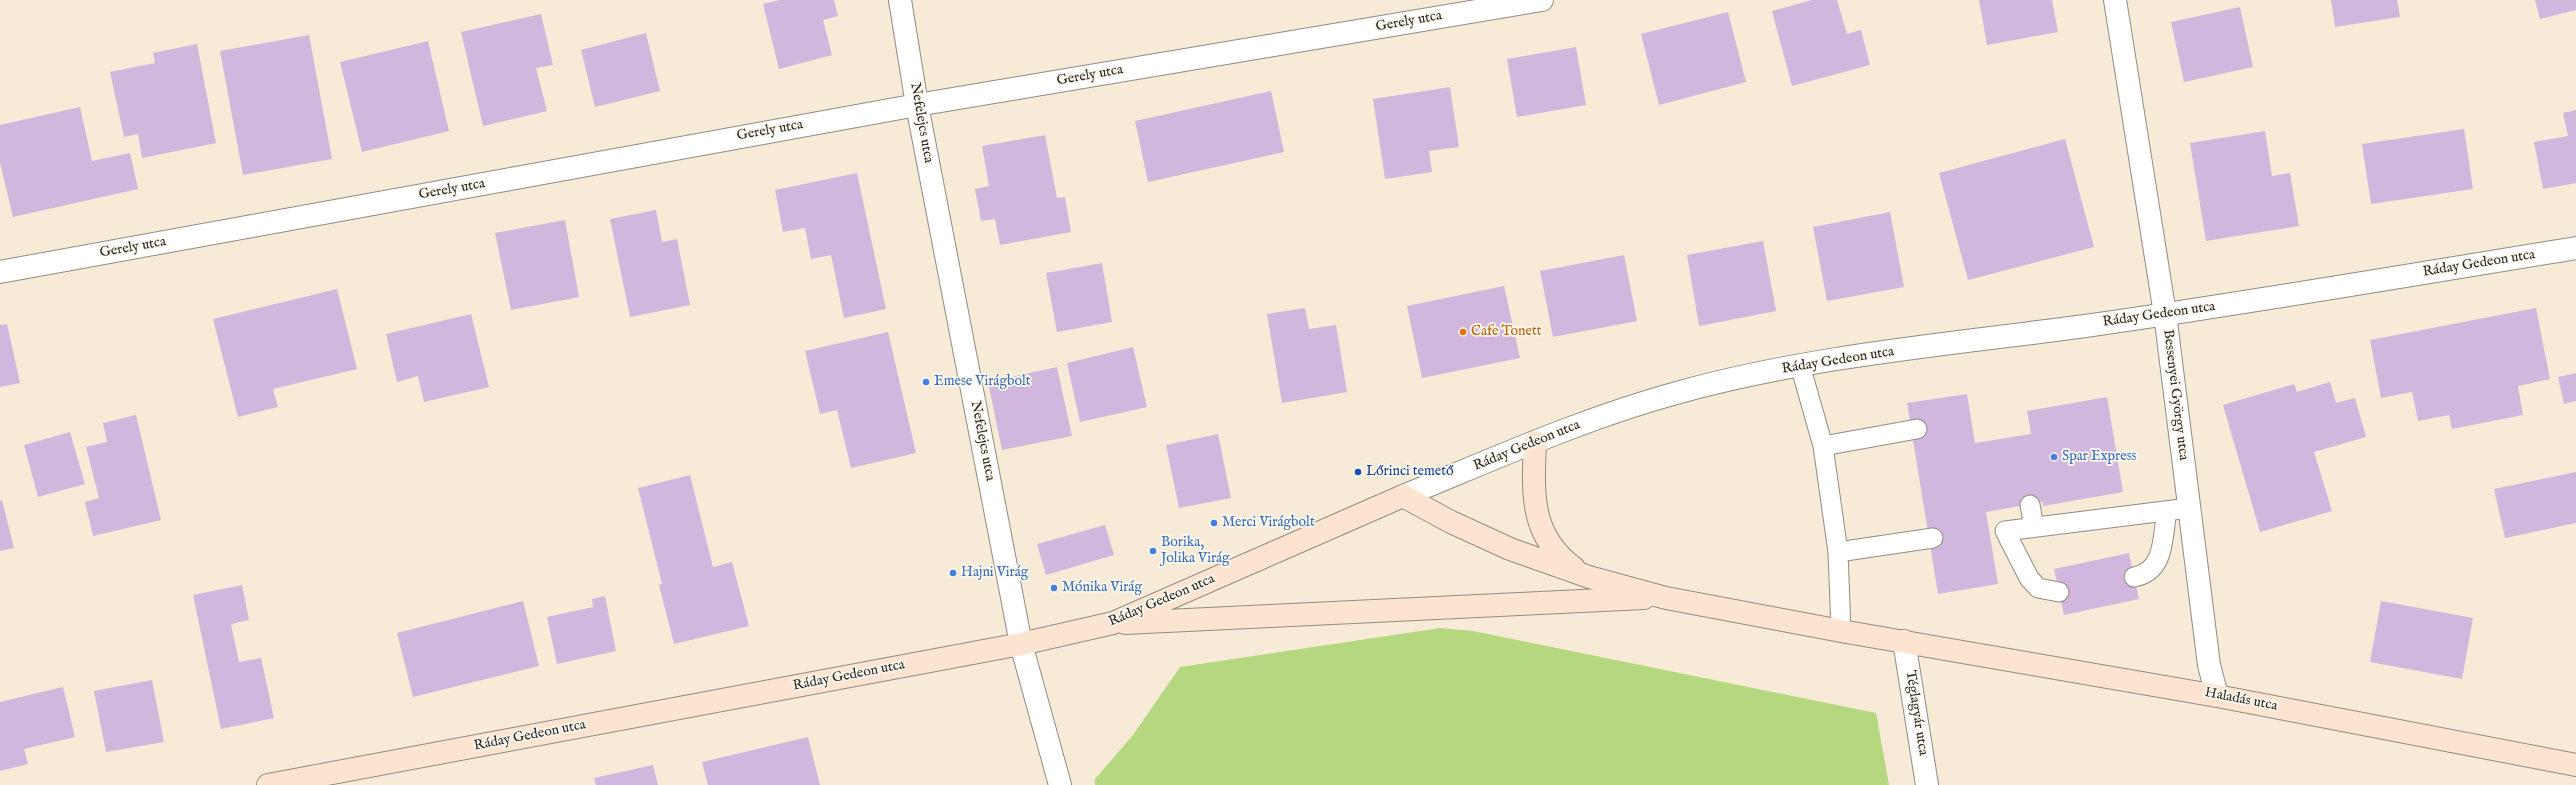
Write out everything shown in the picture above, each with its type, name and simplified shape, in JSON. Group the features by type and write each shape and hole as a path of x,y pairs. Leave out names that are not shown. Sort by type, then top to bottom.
{"main road":[{"path":"1535,442 1534,501 1543,533 1562,559 1589,577"},
{"name":"Ráday Gedeon utca","path":"268,785 1021,644 1112,623 1402,496"},
{"path":"1402,496 1451,522 1510,549 1589,577 1666,598"},
{"path":"1112,623 1666,598"},
{"name":"Haladás utca","path":"1666,598 1841,631 2217,696 2576,765"}],"street":[{"name":"Nefelejcs utca","path":"900,0 917,105 1021,644 1060,785"},
{"name":"Gerely utca","path":"0,272 917,105 1542,0"},
{"name":"Bessenyei György utca","path":"2116,0 2165,314 2209,665 2217,696"},
{"name":"Ráday Gedeon utca","path":"1402,496 1535,442 1635,404 1684,390 1800,365 2165,314 2576,248"},
{"name":"Téglagyár utca","path":"1904,641 1927,785"}],"lane":[{"path":"1800,365 1823,446 1838,552 1841,631"},
{"path":"1823,446 1917,429"},
{"path":"2030,505 2034,527"},
{"path":"2059,592 2038,588 2029,578 2005,531 2189,508"},
{"path":"2134,577 2152,570 2158,562 2167,510"},
{"path":"1838,552 1933,538"}],"green space":[{"path":"1440,628 1473,631 1876,713 1889,785 1095,785 1095,779 1133,735 1180,667"}],"building":[{"path":"780,0 834,0 838,16 823,20 832,55 779,69 763,4"},
{"path":"1812,0 1837,0 1847,34 1861,30 1870,65 1792,86 1772,11"},
{"path":"1979,0 2052,0 2058,32 1987,45"},
{"path":"2331,0 2397,0 2400,17 2335,27"},
{"path":"2535,0 2576,0 2576,10 2540,19"},
{"path":"2240,7 2253,67 2184,82 2171,22"},
{"path":"1728,12 1746,82 1659,105 1641,34"},
{"path":"541,14 553,65 536,68 547,111 483,126 461,32"},
{"path":"646,33 660,91 595,107 581,50"},
{"path":"309,35 332,159 243,175 220,51"},
{"path":"428,41 449,131 362,152 340,62"},
{"path":"197,44 216,143 142,158 138,134 124,137 110,72 155,63 153,53"},
{"path":"1576,47 1586,105 1517,117 1507,59"},
{"path":"1450,87 1459,147 1429,151 1432,172 1385,179 1373,99"},
{"path":"1271,91 1284,152 1148,182 1135,121"},
{"path":"80,107 92,161 130,153 138,189 13,217 0,163 0,125"},
{"path":"2576,110 2576,183 2543,189 2534,142 2568,136 2563,113"},
{"path":"2464,129 2473,189 2371,204 2362,144"},
{"path":"2265,131 2272,176 2290,173 2299,226 2206,241 2190,143"},
{"path":"1045,135 1057,198 1065,197 1071,232 1000,245 995,219 981,221 975,189 989,186 982,146"},
{"path":"2065,139 2094,247 1968,280 1939,173"},
{"path":"857,173 886,309 844,318 831,255 811,259 805,228 783,232 775,190"},
{"path":"656,210 662,242 677,239 690,305 630,317 610,219"},
{"path":"1890,212 1904,287 1827,301 1813,227"},
{"path":"565,220 579,297 511,310 495,233"},
{"path":"1763,241 1776,311 1699,326 1687,255"},
{"path":"1624,255 1637,321 1553,337 1540,271"},
{"path":"1102,263 1112,322 1057,332 1046,273"},
{"name":"Cafe Tonett","path":"1504,286 1520,358 1422,378 1407,306"},
{"path":"337,289 357,369 273,389 278,407 238,417 213,319"},
{"path":"1305,308 1309,329 1336,325 1347,392 1282,403 1267,314"},
{"path":"2536,308 2550,379 2518,386 2523,415 2452,429 2449,415 2418,421 2412,392 2381,398 2370,340"},
{"path":"471,314 489,387 424,402 418,376 397,382 386,334"},
{"path":"7,324 20,383 0,387 0,325"},
{"path":"888,332 916,453 851,468 837,410 820,414 805,351"},
{"path":"1133,347 1147,407 1080,422 1067,363"},
{"path":"1057,367 1072,436 1002,450 988,382"},
{"path":"2576,373 2576,401 2564,404 2558,377"},
{"path":"2330,382 2336,403 2355,398 2366,437 2314,452 2332,511 2260,532 2223,405 2294,384 2297,392"},
{"path":"1967,394 1975,443 2031,434 2027,411 2107,397 2123,492 2043,506 2043,502 1986,512 1998,584 1938,594 1907,403"},
{"path":"136,415 161,520 93,536 85,502 99,498 86,447 107,442 103,423"},
{"path":"70,432 85,484 38,497 24,445"},
{"path":"1218,434 1231,498 1179,508 1166,445"},
{"path":"2576,472 2576,523 2505,538 2494,489"},
{"path":"690,475 713,567 732,562 749,626 674,644 659,585 662,584 638,488"},
{"path":"2,500 14,548 0,551 0,501"},
{"path":"1105,525 1114,555 1046,575 1037,544"},
{"path":"2129,553 2139,599 2064,615 2054,569"},
{"path":"242,585 249,620 231,624 239,662 261,658 274,718 221,729 193,595"},
{"path":"605,596 616,651 557,664 547,617 593,607 592,599"},
{"path":"523,601 539,666 413,697 397,633"},
{"path":"2381,601 2473,618 2462,679 2370,662"},
{"path":"152,680 164,742 106,752 94,691"},
{"path":"63,687 75,737 24,749 28,764 0,771 0,702"},
{"path":"808,737 820,785 708,785 702,762"},
{"path":"653,765 658,785 596,785 594,778"}],"place":[{"name":"Cafe Tonett","path":"1463,332"},
{"name":"Emese Virágbolt","path":"926,382"},
{"name":"Spar Express","path":"2054,457"},
{"name":"Lőrinci temető","path":"1358,472"},
{"name":"Merci Virágbolt","path":"1214,523"},
{"name":"Borika, Jolika Virág","path":"1153,551"},
{"name":"Hajni Virág","path":"953,573"},
{"name":"Mónika Virág","path":"1054,588"}]}
